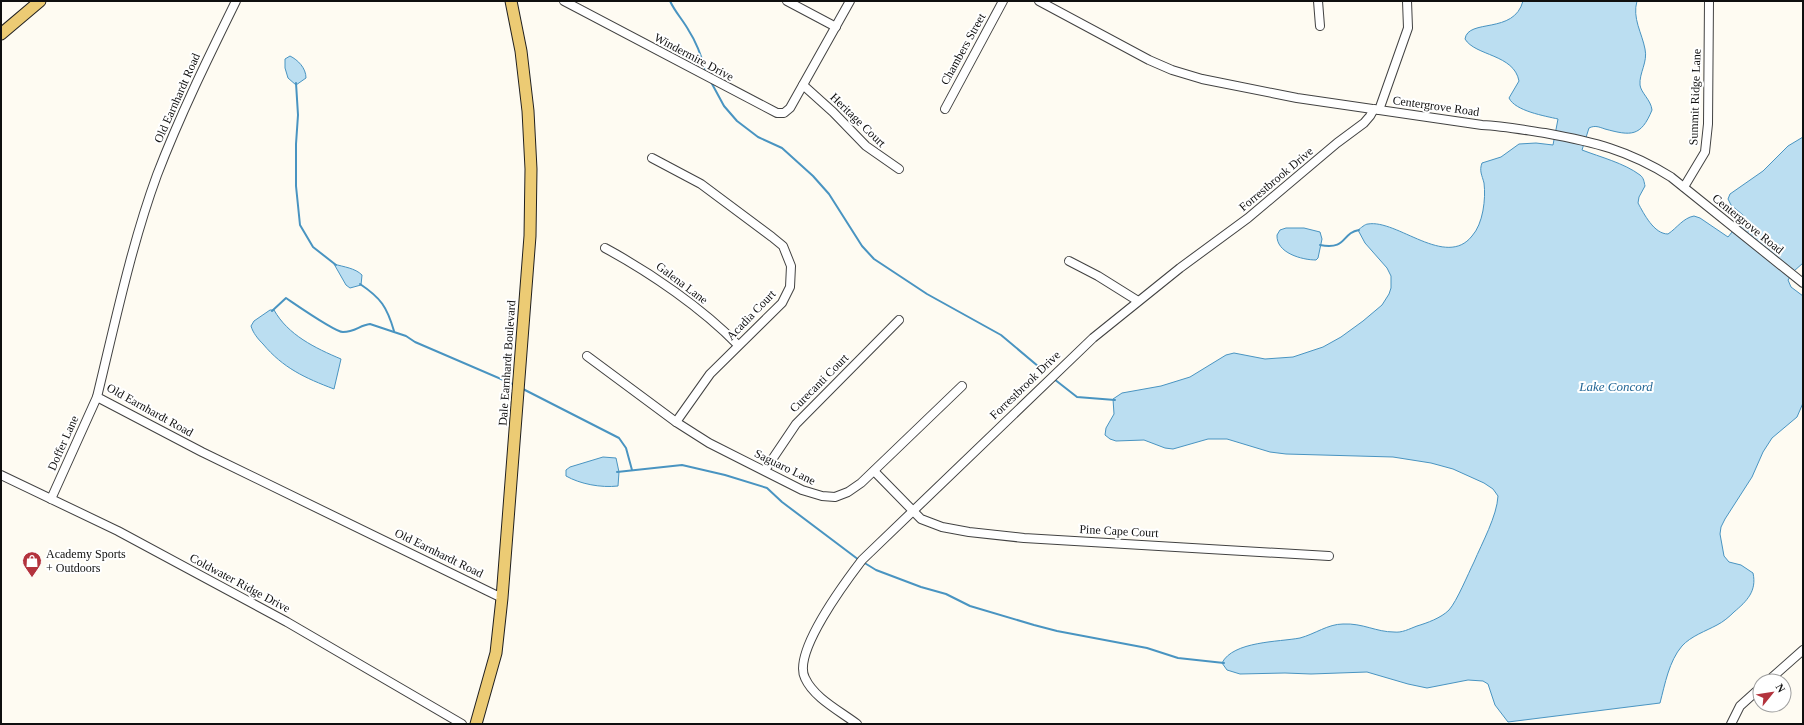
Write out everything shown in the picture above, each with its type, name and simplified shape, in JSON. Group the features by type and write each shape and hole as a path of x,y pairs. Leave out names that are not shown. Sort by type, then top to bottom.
{"main road":[{"path":"1,34 40,1"},
{"name":"Dale Earnhardt Boulevard","path":"476,724 496,653 502,598 530,236 528,111 521,51 511,1"}],"street":[{"name":"Old Earnhardt Road","path":"236,1 178,122 157,176 126,278 97,397 202,452 502,598"},
{"name":"Windermire Drive","path":"564,1 772,111 784,113 790,108 850,1"},
{"path":"787,1 836,27"},
{"name":"Chambers Street","path":"945,109 1003,1"},
{"name":"Centergrove Road","path":"1039,1 1149,60 1172,70 1227,85 1297,98 1482,125 1503,126 1573,138 1612,147 1654,167 1684,187 1729,225 1803,283"},
{"path":"1318,1 1320,26"},
{"name":"Forrestbrook Drive","path":"857,724 821,697 808,684 803,673 804,654 811,638 851,574 879,542 1093,338 1138,301 1248,218 1337,143 1364,123 1376,109 1408,28 1407,1"},
{"name":"Summit Ridge Lane","path":"1684,187 1705,152 1708,124 1709,1"},
{"name":"Heritage Court","path":"803,85 833,112 866,146 899,169"},
{"name":"Acadia Court","path":"652,158 701,184 772,237 783,246 791,266 790,287 782,303 710,374 676,422"},
{"name":"Galena Lane","path":"605,248 639,266 721,327 738,345"},
{"path":"1069,261 1098,276 1138,301"},
{"name":"Curecanti Court","path":"765,470 796,424 899,320"},
{"name":"Saguaro Lane","path":"587,356 676,422 709,443 802,490 822,496 835,497 848,492 861,483 962,386"},
{"name":"Doffer Lane","path":"51,499 97,397"},
{"name":"Pine Cape Court","path":"874,471 912,511 921,519 930,524 995,535 1329,556"},
{"name":"Coldwater Ridge Drive","path":"1,475 118,531 287,622 462,724"},
{"path":"1778,673 1802,654"},
{"path":"1732,724 1740,706 1752,695"}],"water":[{"name":"Lake Concord","path":"1523,1 1637,1 1636,13 1638,25 1646,54 1640,85 1650,103 1652,110 1644,125 1639,130 1634,132 1622,133 1597,127 1589,128 1582,150 1619,164 1641,176 1644,180 1645,186 1639,197 1638,203 1650,223 1658,231 1668,234 1683,221 1694,216 1700,218 1728,237 1741,221 1743,215 1731,205 1728,199 1730,194 1763,171 1788,146 1803,137 1803,263 1794,271 1788,280 1791,287 1803,296 1803,403 1797,417 1772,438 1763,452 1752,477 1725,519 1721,527 1720,534 1724,556 1729,562 1741,565 1753,573 1754,585 1750,595 1743,604 1726,619 1694,637 1682,646 1671,666 1660,703 1508,722 1495,705 1488,684 1483,681 1468,680 1427,688 1367,672 1240,674 1227,670 1222,663 1236,650 1246,646 1300,638 1337,624 1357,625 1387,632 1400,632 1429,622 1442,615 1452,606 1466,580 1492,521 1498,496 1493,489 1484,483 1453,469 1431,463 1393,457 1286,454 1270,452 1227,439 1208,439 1173,449 1165,448 1144,440 1116,441 1105,435 1106,428 1114,414 1113,399 1122,393 1161,386 1190,377 1226,355 1234,353 1265,359 1293,357 1323,347 1341,337 1382,305 1391,288 1391,276 1387,268 1365,243 1358,230 1368,224 1380,224 1435,245 1449,247 1461,245 1472,236 1479,225 1484,204 1484,183 1481,171 1482,163 1501,157 1519,144 1536,143 1553,145 1558,119 1524,110 1512,103 1509,98 1519,81 1516,72 1510,65 1470,45 1465,39 1468,33 1474,29 1511,18 1518,12"},
{"path":"290,56 301,65 306,74 306,78 296,85 288,78 285,68 285,59"},
{"path":"1286,228 1304,228 1320,232 1322,239 1318,258 1316,260 1297,257 1285,251 1278,241 1277,235 1280,230"},
{"path":"334,264 349,268 362,275 361,285 350,288 346,285"},
{"path":"270,310 274,310 294,334 312,345 341,359 334,389 313,381 278,360 258,338 251,326 254,321"},
{"path":"603,457 616,458 619,472 618,486 591,485 566,476 566,470 570,467"}],"waterway":[{"path":"670,1 694,40 706,72"},
{"path":"711,82 724,106 737,121 758,137 782,148 813,176 829,194 862,246 874,259 927,294 1001,335 1045,372"},
{"path":"296,83 298,115 296,186 300,225 313,247 336,265"},
{"path":"1320,245 1335,245 1340,243 1349,234 1359,230"},
{"path":"360,284 373,294 386,309 394,331"},
{"path":"272,311 286,298 339,331 347,332 370,324 406,336 415,342 515,385"},
{"path":"1054,379 1077,397 1115,400"},
{"path":"523,389 619,438 626,448 632,470"},
{"path":"617,472 682,465 725,475 767,488 782,502 859,560"},
{"path":"863,562 876,570 921,587 946,594 970,606 1034,625 1057,631 1147,648 1178,658 1224,663"}],"place":[{"name":"Academy Sports + Outdoors","path":"32,578"}]}
